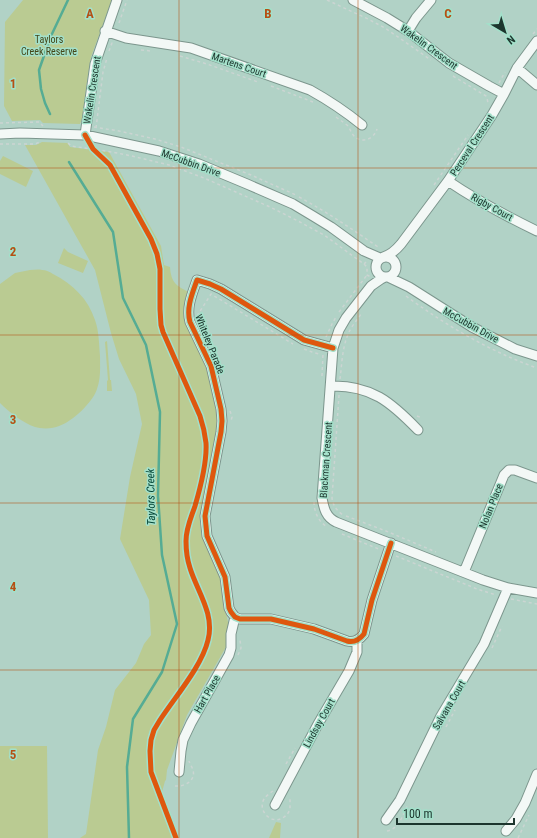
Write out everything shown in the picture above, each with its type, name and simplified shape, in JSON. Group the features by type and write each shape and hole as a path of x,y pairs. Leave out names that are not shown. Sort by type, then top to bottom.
{"street":[{"name":"Wakelin Crescent","path":"86,131 95,64 105,31 117,0"},
{"name":"Wakelin Crescent","path":"353,0 408,31 449,63 504,94"},
{"path":"408,31 416,18 431,0"},
{"name":"Martens Court","path":"105,31 126,38 191,48 310,90 342,110 362,125"},
{"name":"Perceval Crescent","path":"375,258 389,256 401,244 448,181 492,115 517,68 537,41"},
{"path":"517,68 537,85"},
{"name":"McCubbin Drive","path":"0,134 86,131 159,150 199,164 292,204 331,227 375,258"},
{"name":"Rigby Court","path":"448,181 495,210 537,231"},
{"name":"Perceval Crescent","path":"396,267 396,259 401,244"},
{"path":"386,257 392,259 396,267 393,274 387,277 380,276 376,271 375,258 386,257"},
{"name":"Blackman Crescent","path":"371,286 375,275 375,258"},
{"name":"McCubbin Drive","path":"396,267 401,278 409,287"},
{"name":"McCubbin Drive","path":"387,277 409,287 472,327 515,349 537,356"},
{"name":"Blackman Crescent","path":"387,277 381,278 371,286 342,324 336,337 327,349 335,386 322,498 325,510 330,519 483,580 508,588 537,593"},
{"name":"Whiteley Parade","path":"235,616 229,608 225,577 207,536 205,516 222,421 221,409 211,366 188,316 194,280 210,284 221,289 304,340 327,349"},
{"path":"335,386 354,387 384,399 404,415 418,430"},
{"name":"Nolan Place","path":"464,572 504,475 509,470 515,470 537,478"},
{"path":"235,616 240,619 271,619 314,628 350,642 357,640 364,634 372,600 391,543"},
{"name":"Salvana Court","path":"386,820 400,800 441,716 484,644 508,588"},
{"name":"Hart Place","path":"179,772 183,740 229,655 231,648 231,634 235,616"},
{"name":"Lindsay Court","path":"275,805 318,724 349,671 358,652 357,640"},
{"path":"506,831 516,819 525,803 537,774"}],"path":[{"path":"327,0 385,28 432,61"},
{"path":"96,128 103,72 112,43 119,44"},
{"path":"139,49 152,51"},
{"path":"179,55 261,83"},
{"path":"451,74 486,96 488,105"},
{"path":"268,85 315,103"},
{"path":"336,117 348,126 358,139 370,139 376,133 377,129"},
{"path":"0,123 39,122 44,126"},
{"path":"102,157 93,149 86,131 96,128 119,131 155,139 181,147 291,193 319,208 378,247"},
{"path":"432,188 468,134"},
{"path":"0,144 35,144 42,140"},
{"path":"68,142 71,146 132,156 168,165 204,178 298,221 324,235 364,264 375,258 378,247"},
{"path":"375,258 378,247"},
{"path":"322,377 327,349 327,334 343,305 367,275"},
{"path":"196,317 211,294 296,346"},
{"path":"363,311 346,338 335,386 333,503 336,509 342,514 439,553"},
{"path":"211,345 220,365"},
{"path":"301,348 312,352 327,349"},
{"path":"230,410 232,417 230,425"},
{"path":"314,500 316,514 322,523 327,527"},
{"path":"340,533 476,589 504,598 537,604"},
{"path":"490,652 494,646 504,620"},
{"path":"237,658 241,648 240,634"},
{"path":"445,728 458,705"},
{"path":"284,768 296,746"},
{"path":"170,782 175,786 184,786 192,779 193,770 188,759"},
{"path":"175,786 179,772"},
{"path":"275,787 273,791 264,799 262,804 267,816 274,820 284,818 288,814 290,810 291,793"},
{"path":"382,838 384,832 392,830 397,826 409,803"},
{"path":"275,805 278,820 277,827"},
{"path":"518,838 530,812"},
{"path":"386,820 387,831"}],"green space":[{"name":"Taylors Creek Reserve","path":"23,0 112,0 91,57 80,124 43,123 40,120 12,121 4,106 5,22"},
{"path":"42,142 68,143 70,147 109,152 161,246 164,265 170,267 175,283 189,292 186,303 205,360 215,400 217,427 201,517 201,526 205,543 223,584 225,608 229,627 226,647 187,715 167,770 166,780 162,792 180,838 80,838 86,834 98,750 106,727 115,690 136,663 144,644 151,635 149,600 120,539 130,477 142,424 136,394 119,359 111,333 95,270 25,145 36,145"},
{"path":"3,156 33,171 26,187 0,174 0,161"},
{"path":"64,248 68,252 88,261 83,273 58,263"},
{"path":"30,270 48,271 73,287 84,299 92,312 98,333 100,372 95,394 76,416 64,424 50,428 35,427 26,423 16,417 0,403 0,284 15,273"},
{"path":"107,341 112,391 107,391 108,380 105,342"},
{"path":"0,746 47,746 48,838 0,838"},
{"path":"276,822 281,823 280,838 269,838"}],"waterway":[{"name":"Taylors Creek","path":"50,114 41,89 39,70 51,36 68,0"},
{"name":"Taylors Creek","path":"69,162 113,232 123,298 146,345 160,412 158,496 162,555 177,624 162,672 133,719 127,767 129,838"}],"cycle path":[{"path":"85,135 93,149 110,165 151,239 157,254 160,269 161,325 200,416 206,440 203,474 188,527 186,541 189,565 207,612 210,630 205,650 194,671 154,730 150,751 151,772 176,838"},
{"path":"333,348 304,340 221,289 197,280 190,301 189,317 211,366 221,409 222,421 205,516 207,536 225,577 229,608 235,617 240,619 271,619 314,629 347,641 357,640 364,634 372,600 391,543"}]}
